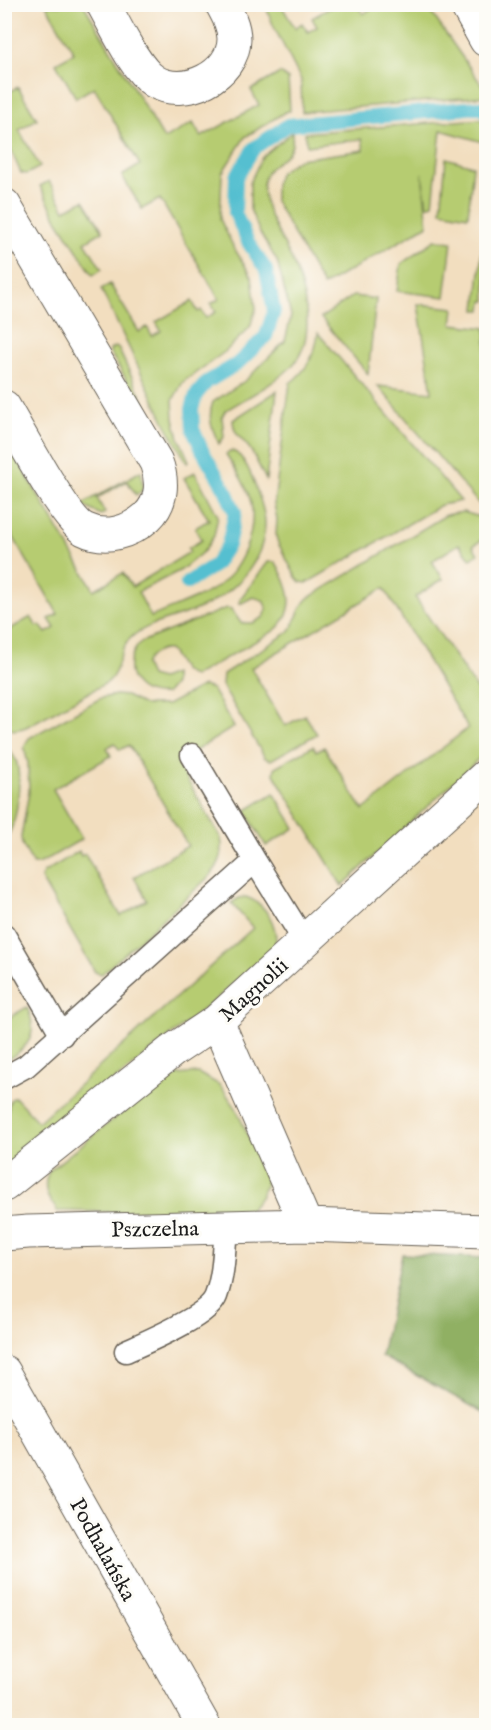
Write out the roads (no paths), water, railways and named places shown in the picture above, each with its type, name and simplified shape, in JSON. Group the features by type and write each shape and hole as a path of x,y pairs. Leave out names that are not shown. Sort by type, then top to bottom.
{"street":[{"path":"103,4 146,74 165,86 184,88 208,78 224,66 229,58 234,41 233,30 222,4"},
{"path":"466,4 486,40"},
{"path":"4,206 156,462 161,481 156,504 151,513 142,522 126,531 107,534 84,529 67,512 4,407"},
{"name":"Magnolii","path":"4,1185 172,1050 217,1022 486,776"},
{"path":"217,1022 306,1225"},
{"name":"Pszczelna","path":"4,1234 306,1225 486,1231"},
{"name":"Podhalańska","path":"4,1372 204,1725"}],"lane":[{"path":"192,755 305,942"},
{"path":"4,1078 26,1066 62,1035 255,861"},
{"path":"4,935 62,1035"},
{"path":"126,1351 177,1327 216,1299 223,1267 226,1227"}],"waterway":[{"path":"187,583 215,565 228,545 235,513 193,429 192,409 196,395 207,382 237,364 266,336 274,311 266,270 248,242 235,213 236,177 254,148 288,125 478,107 486,111"}]}
